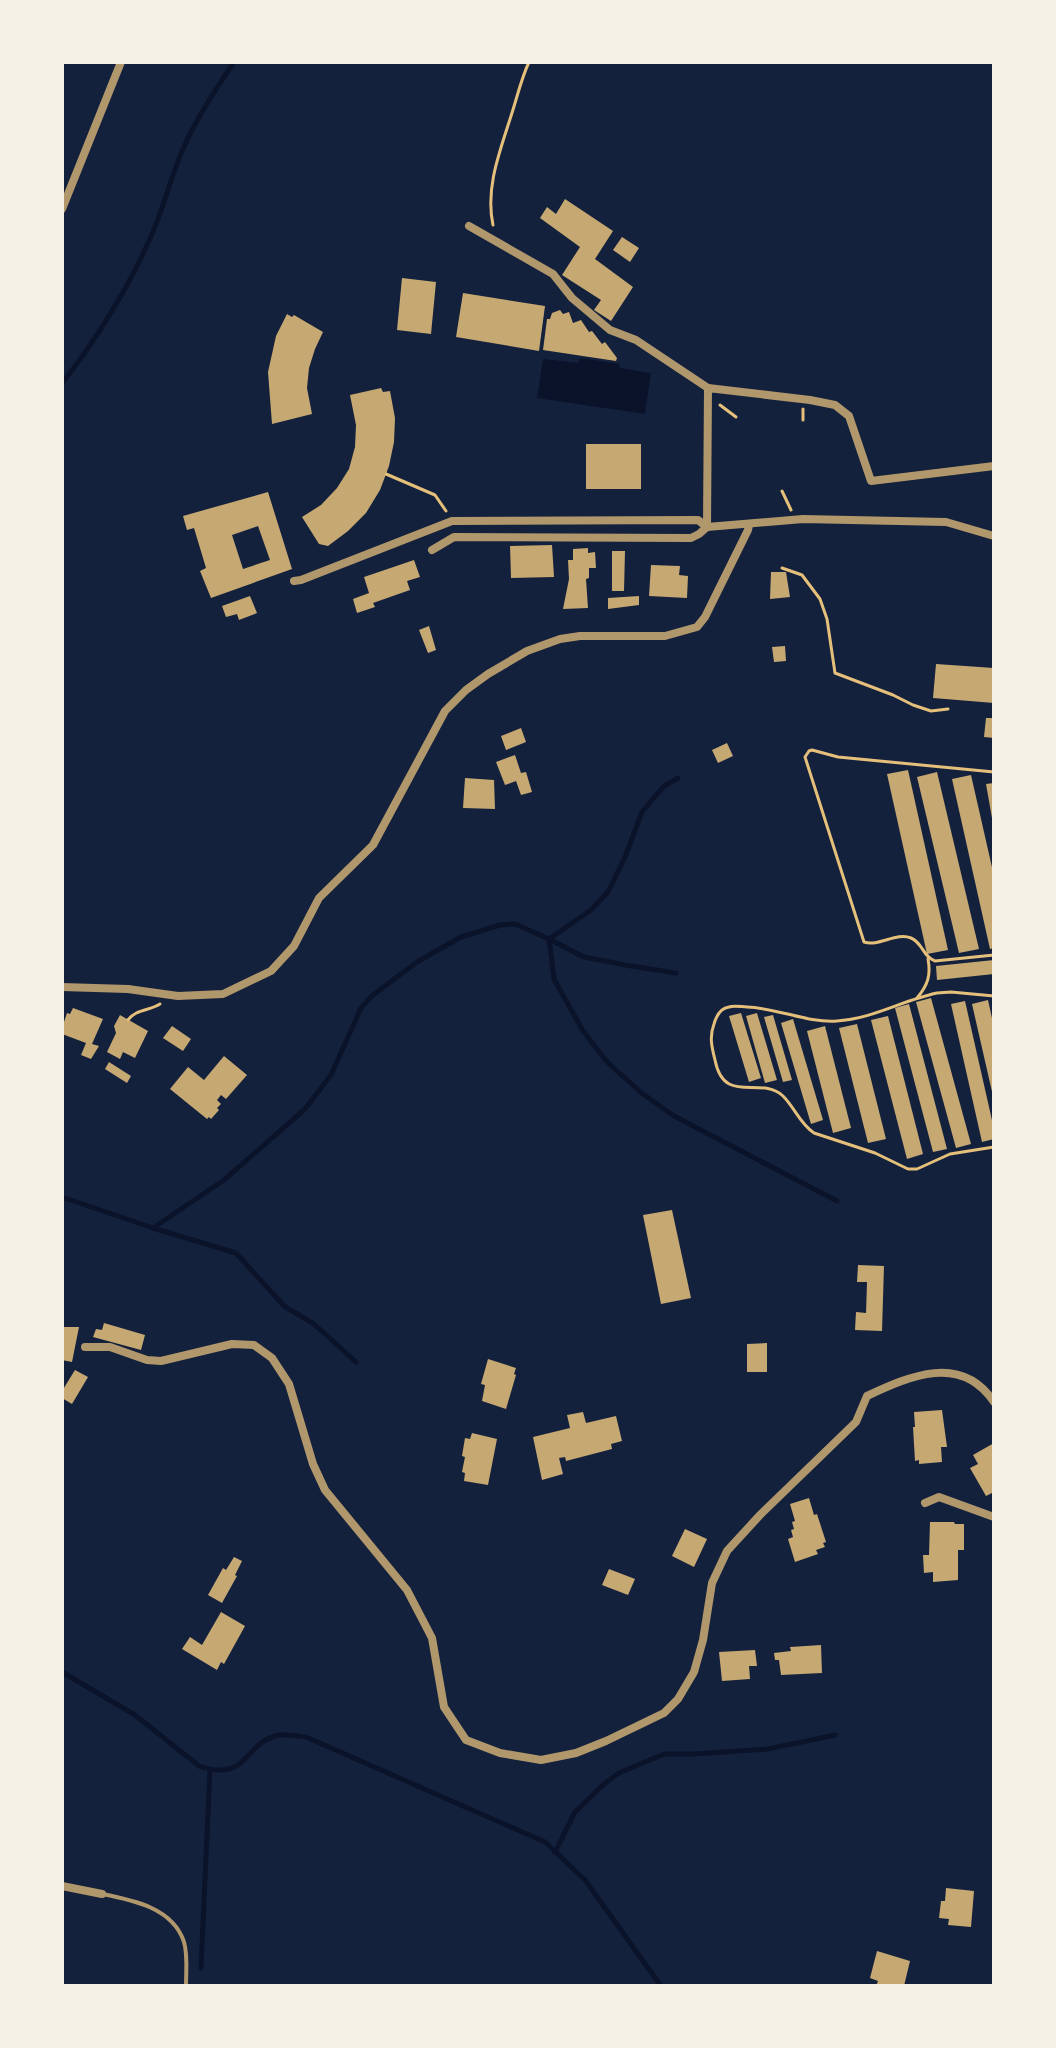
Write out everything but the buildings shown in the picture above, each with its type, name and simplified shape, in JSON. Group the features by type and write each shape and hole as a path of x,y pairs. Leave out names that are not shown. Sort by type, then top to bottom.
{"street":[{"path":"62,209 121,62"},
{"path":"469,226 553,274 572,298 610,330 636,340 708,388 835,405 849,416 871,481 994,466"},
{"path":"707,527 708,388"},
{"path":"432,550 454,537 691,538 707,527 803,519 946,522 994,536"},
{"path":"294,581 452,521 698,520 707,527"},
{"path":"62,987 128,989 178,996 223,994 271,971 294,946 319,898 373,845 445,711 466,690 527,651 560,639 580,636 665,636 697,627 705,617 749,525"},
{"path":"85,1347 110,1347 147,1360 161,1361 232,1344 254,1345 272,1358 289,1384 313,1464 325,1490 407,1590 432,1638 444,1707 466,1740 500,1753 541,1760 576,1753 606,1741 664,1713 678,1699 694,1672 703,1640 712,1583 727,1551 856,1422 867,1396 900,1381 942,1372 975,1382 985,1389 994,1402"},
{"path":"925,1503 939,1497 994,1517"},
{"path":"62,1886 102,1894"}],"lane":[{"path":"102,1894 147,1906 170,1918 185,1945 186,1986"}],"path":[{"path":"496,241 489,210 491,191 498,157 529,62"},
{"path":"715,402 736,417"},
{"path":"386,474 435,495 445,510"},
{"path":"782,568 802,575 820,599 827,619 835,673 931,711 948,709"},
{"path":"917,998 928,982 928,959 913,938 870,944 864,942 805,757 812,750 838,757 994,772"},
{"path":"928,959 935,961 994,955"},
{"path":"994,996 937,993 853,1019 828,1021 767,1009 729,1006 718,1014 711,1032 716,1067 727,1084 781,1095 814,1133 864,1149 908,1169 917,1169 950,1154 994,1147"},
{"path":"128,1020 134,1013 159,1005 166,995"}],"water":[{"path":"580,358 651,373 645,414 537,398 543,359 579,363"}],"waterway":[{"path":"62,383 98,334 130,279 154,230 187,140 234,62"},
{"path":"678,778 664,786 642,812 608,892 591,910 549,939 554,979 583,1031 608,1063 643,1094 674,1116 837,1201"},
{"path":"153,1228 224,1180 305,1109 331,1075 361,1008 373,995 417,962 461,937 500,925 515,924 584,957 676,973"},
{"path":"62,1197 236,1253 284,1306 314,1324 356,1362"},
{"path":"62,1672 135,1715 199,1766 228,1769 245,1760 267,1739 279,1735 306,1737 545,1842 585,1880 661,1986"},
{"path":"555,1852 575,1812 604,1784 619,1773 664,1754 768,1749 835,1735"},
{"path":"201,1968 210,1770"}]}
